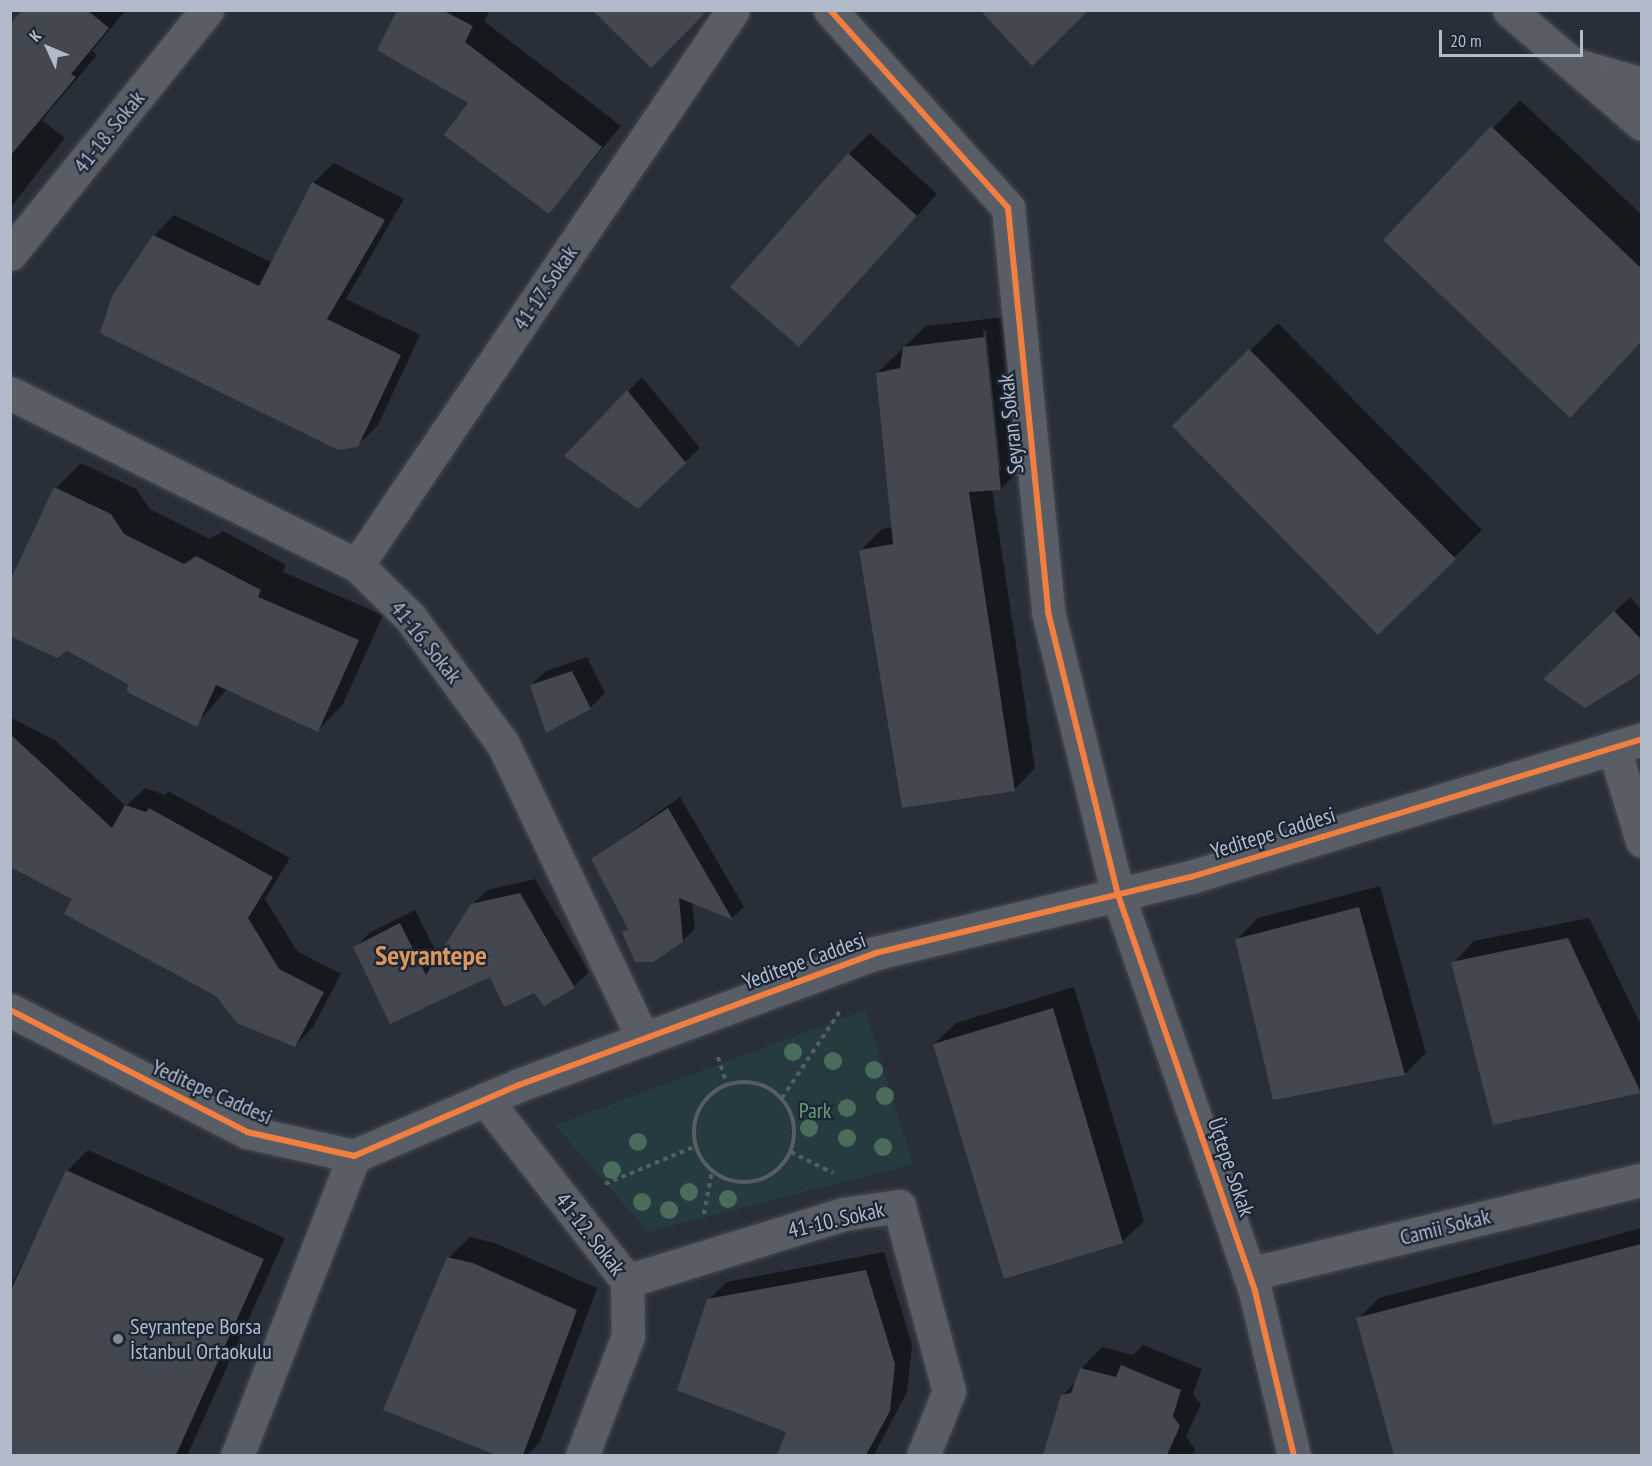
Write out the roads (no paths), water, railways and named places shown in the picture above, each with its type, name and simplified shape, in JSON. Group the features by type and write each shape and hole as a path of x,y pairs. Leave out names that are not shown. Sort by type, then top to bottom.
{"street":[{"name":"41-18. Sokak","path":"10,254 207,10"},
{"name":"41-17. Sokak","path":"357,565 734,10"},
{"name":"Seyran Sokak","path":"830,10 1008,208 1048,612 1118,895"},
{"path":"1509,10 1641,124"},
{"path":"1573,64 1641,84"},
{"name":"41-16. Sokak","path":"10,393 357,565 410,617 503,744 643,1039"},
{"name":"Yeditepe Caddesi","path":"10,1010 247,1132 354,1156 485,1099 869,956 1191,877 1628,743"},
{"path":"1628,743 1641,841"},
{"name":"Üçtepe Sokak","path":"1118,895 1249,1274 1294,1455"},
{"name":"41-12. Sokak","path":"485,1099 627,1281 628,1336 582,1455"},
{"path":"237,1455 354,1156"},
{"name":"Camii Sokak","path":"1249,1274 1641,1180"},
{"name":"41-10. Sokak","path":"627,1281 843,1214 899,1206 950,1391 923,1455"}],"place":[{"name":"Seyrantepe Borsa İstanbul Ortaokulu","path":"118,1339"}],"district":[{"name":"Seyrantepe","path":"431,955"}],"park label":[{"name":"Park","path":"815,1111"}]}
